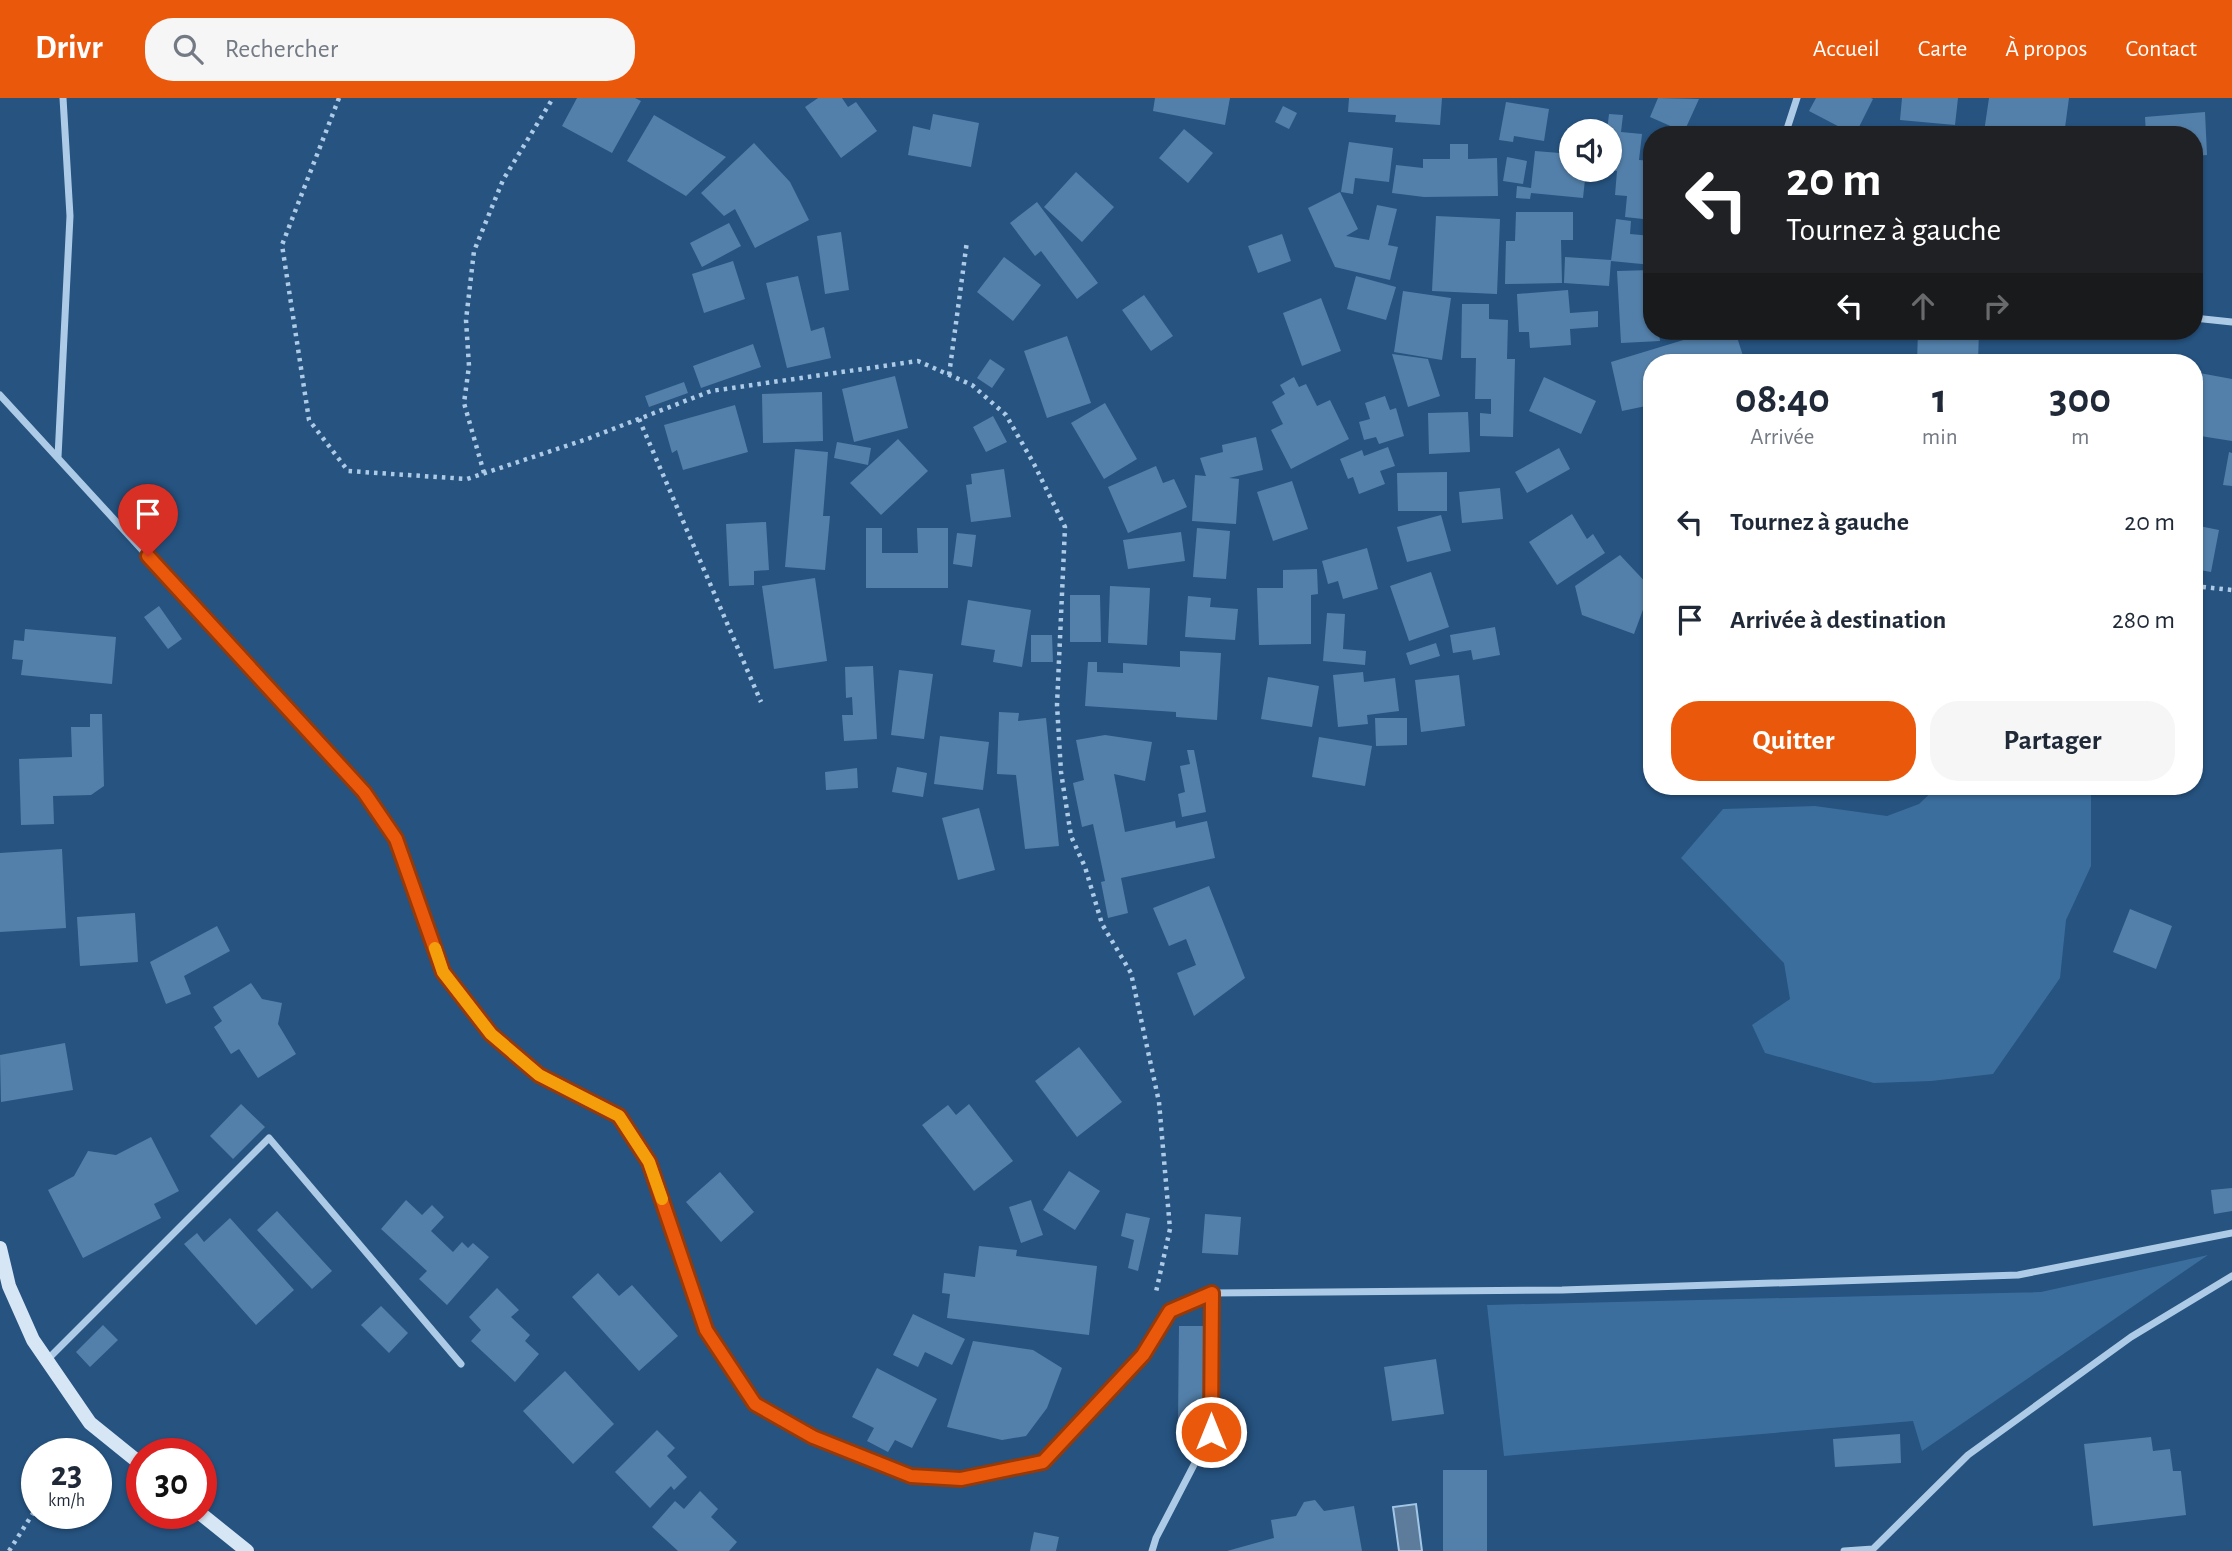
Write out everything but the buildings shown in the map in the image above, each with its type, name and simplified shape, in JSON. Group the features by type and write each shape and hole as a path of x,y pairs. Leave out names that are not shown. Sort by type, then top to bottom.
{"street":[{"path":"58,457 70,216 63,98"},
{"path":"1788,126 1797,98"},
{"path":"2203,319 2232,322"},
{"path":"0,395 364,792 396,839 443,972 491,1034 539,1075 619,1116 649,1162 706,1330 755,1404 813,1437 911,1476 961,1479 1043,1462 1143,1355 1170,1311 1212,1293 1562,1290 2018,1275 2232,1233"},
{"path":"48,1359 269,1138 461,1364"},
{"path":"0,1248 9,1286 33,1340 90,1423 126,1452"},
{"path":"1844,1551 1872,1549 1968,1455 2131,1337 2232,1276"},
{"path":"1152,1551 1156,1538 1211,1432 1212,1293"},
{"path":"217,1527 247,1551"}],"path":[{"path":"339,98 282,245 309,419 348,471 467,479 587,439 711,391 918,361 972,385 1006,415 1065,527 1057,705 1061,772 1071,836 1085,867 1102,924 1131,973 1159,1102 1170,1229 1154,1304"},
{"path":"484,473 464,403 469,366 466,320 474,251 503,180 553,98"},
{"path":"949,375 967,241"},
{"path":"639,419 761,702"},
{"path":"2203,587 2232,590"},
{"path":"9,1551 23,1529"}],"shaded area":[{"path":"1928,795 2091,795 2091,866 2066,920 2060,978 1993,1074 1931,1081 1874,1083 1765,1053 1752,1025 1790,999 1784,963 1681,858 1723,809 1815,806 1887,816 1919,804"},
{"path":"2208,1255 1922,1451 1913,1421 1504,1456 1487,1305 2041,1292"},
{"path":"1416,1504 1422,1551 1399,1551 1393,1507"}],"slow traffic":[{"path":"435,948 443,972 491,1034 539,1075 619,1116 649,1162 662,1199"}],"route":[{"path":"148,556 364,792 396,839 443,972 491,1034 539,1075 619,1116 649,1162 706,1330 755,1404 813,1437 911,1476 961,1479 1043,1462 1143,1355 1170,1311 1212,1293 1211,1432"}]}
